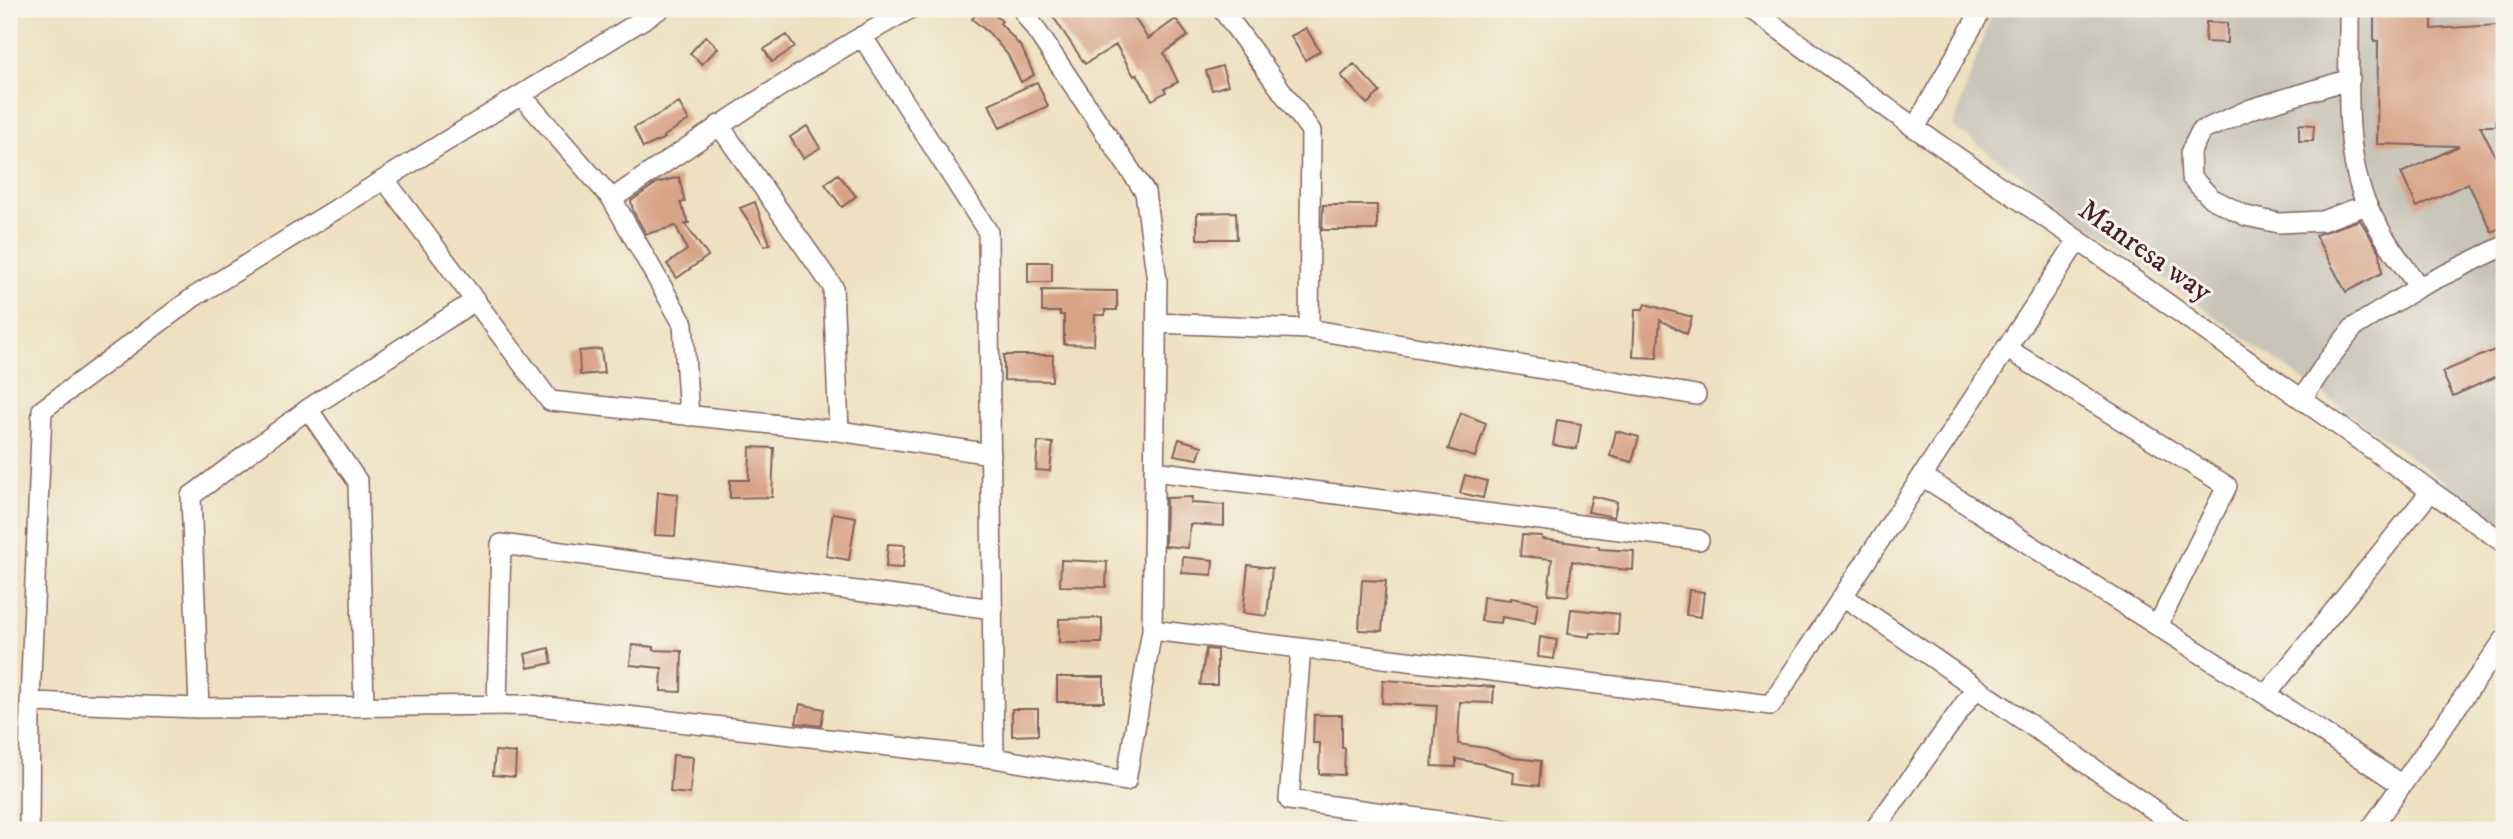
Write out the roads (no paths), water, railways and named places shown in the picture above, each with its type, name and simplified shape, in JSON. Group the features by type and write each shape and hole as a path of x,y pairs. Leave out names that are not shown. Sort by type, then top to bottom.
{"street":[{"path":"29,830 30,702 42,410 194,298 660,9"},
{"path":"612,199 719,125 910,9"},
{"path":"30,702 200,708 530,705 994,758 1126,781 1152,630 1157,281 1145,192 1022,9"},
{"path":"1222,9 1311,131 1309,329"},
{"name":"Manresa way","path":"1751,9 1915,128 2078,240 2504,543"},
{"path":"1915,128 1982,9"},
{"path":"2349,9 2352,144 2357,174 2367,205 2389,245 2419,287"},
{"path":"862,36 988,232 994,758"},
{"path":"2350,79 2251,109 2201,131 2190,153 2191,177 2211,198 2246,216 2279,223 2322,221 2367,205"},
{"path":"521,95 612,199 683,324 689,416"},
{"path":"719,125 833,287 839,431"},
{"path":"385,180 550,401 839,431 991,454"},
{"path":"1152,630 1771,705 2078,240"},
{"path":"2302,399 2354,327 2419,287 2504,246"},
{"path":"200,708 191,496 308,409 476,300"},
{"path":"1157,323 1309,329 1696,395"},
{"path":"2006,348 2227,486 2158,625"},
{"path":"308,409 358,482 364,706"},
{"path":"1154,471 1699,540"},
{"path":"1922,476 2158,625 2402,785"},
{"path":"2266,695 2431,491"},
{"path":"497,705 501,544 993,609"},
{"path":"1843,596 2183,830"},
{"path":"2370,830 2504,640"},
{"path":"1301,648 1289,800 1505,830"},
{"path":"1874,830 1976,688"}]}
